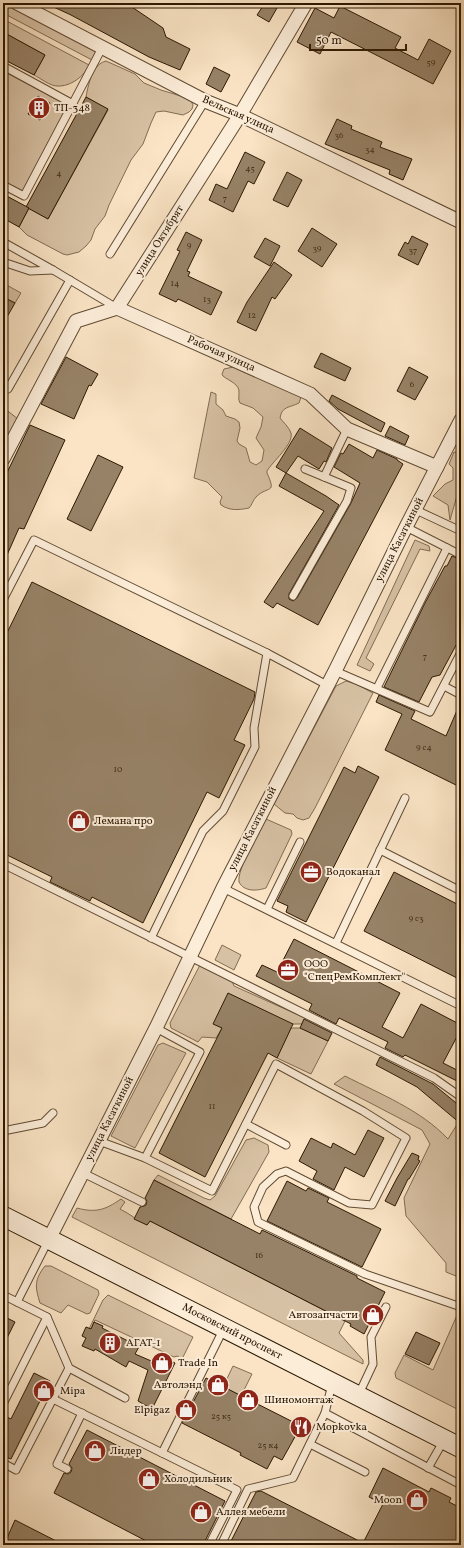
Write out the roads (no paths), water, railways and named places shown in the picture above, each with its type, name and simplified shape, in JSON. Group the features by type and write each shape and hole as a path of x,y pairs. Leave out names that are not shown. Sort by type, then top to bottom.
{"main road":[{"name":"Московский проспект","path":"3,1216 453,1444"}],"street":[{"name":"Вельская улица","path":"17,3 205,101 240,115 461,222"},
{"name":"улица Октябрят","path":"117,308 240,115 306,3"},
{"name":"Рабочая улица","path":"117,308 310,394 347,429 437,467"},
{"path":"3,459 76,321 117,308"},
{"name":"улица Касаткиной","path":"49,1239 156,1028 223,888 335,671 461,420"}],"lane":[{"path":"3,185 24,196 102,48"},
{"path":"3,66 73,104"},
{"path":"110,254 205,101"},
{"name":"Рабочая улица","path":"3,242 117,308"},
{"path":"3,262 30,270 53,270"},
{"path":"8,389 70,280"},
{"path":"324,477 347,429"},
{"path":"293,596 347,501 351,488 305,469"},
{"path":"416,510 461,531"},
{"path":"406,527 461,555"},
{"path":"3,600 34,540 267,653 327,685"},
{"path":"377,688 447,548"},
{"path":"335,671 430,712 461,652"},
{"path":"151,938 203,831 223,811 255,747 254,728 267,653"},
{"path":"444,686 461,695"},
{"path":"336,943 405,798"},
{"path":"267,909 300,842"},
{"path":"380,850 461,892"},
{"path":"3,864 434,1078 461,1097"},
{"path":"223,888 461,1006"},
{"path":"145,1158 200,1052 156,1028"},
{"path":"99,1141 145,1158 212,1191 276,1064 363,1111 406,1138 372,1205 349,1202 286,1171 277,1174 263,1187 254,1207 258,1222 365,1274 461,1307"},
{"path":"3,1132 43,1123 53,1113"},
{"path":"246,1124 286,1145"},
{"path":"83,1173 142,1202"},
{"path":"17,1302 49,1239"},
{"path":"3,1295 47,1317 69,1368 125,1398"},
{"path":"358,1396 373,1364 371,1337 386,1307"},
{"path":"3,1404 47,1317"},
{"path":"162,1453 224,1328"},
{"path":"3,1463 16,1470 69,1368"},
{"path":"53,1399 237,1490 248,1489 293,1478 325,1413 333,1383"},
{"path":"67,1469 57,1464 82,1413"},
{"path":"325,1413 461,1485"},
{"path":"310,1444 365,1472"},
{"path":"428,1468 453,1444"},
{"path":"221,1545 248,1489"},
{"path":"209,1545 237,1490"}],"place":[{"name":"ТП-348","path":"39,108"},
{"name":"Лемана про","path":"79,821"},
{"name":"Водоканал","path":"311,872"},
{"name":"ООО \"СпецРемКомплект\"","path":"288,970"},
{"name":"Автозапчасти","path":"373,1315"},
{"name":"АГАТ-1","path":"110,1343"},
{"name":"Trade In","path":"162,1363"},
{"name":"Автолэнд","path":"218,1385"},
{"name":"Mipa","path":"44,1391"},
{"name":"Шиномонтаж","path":"248,1400"},
{"name":"Elpigaz","path":"186,1410"},
{"name":"Mopkovka","path":"301,1427"},
{"name":"Лидер","path":"95,1451"},
{"name":"Холодильник","path":"149,1479"},
{"name":"Moon","path":"417,1500"},
{"name":"Аллея мебели","path":"201,1512"}]}
